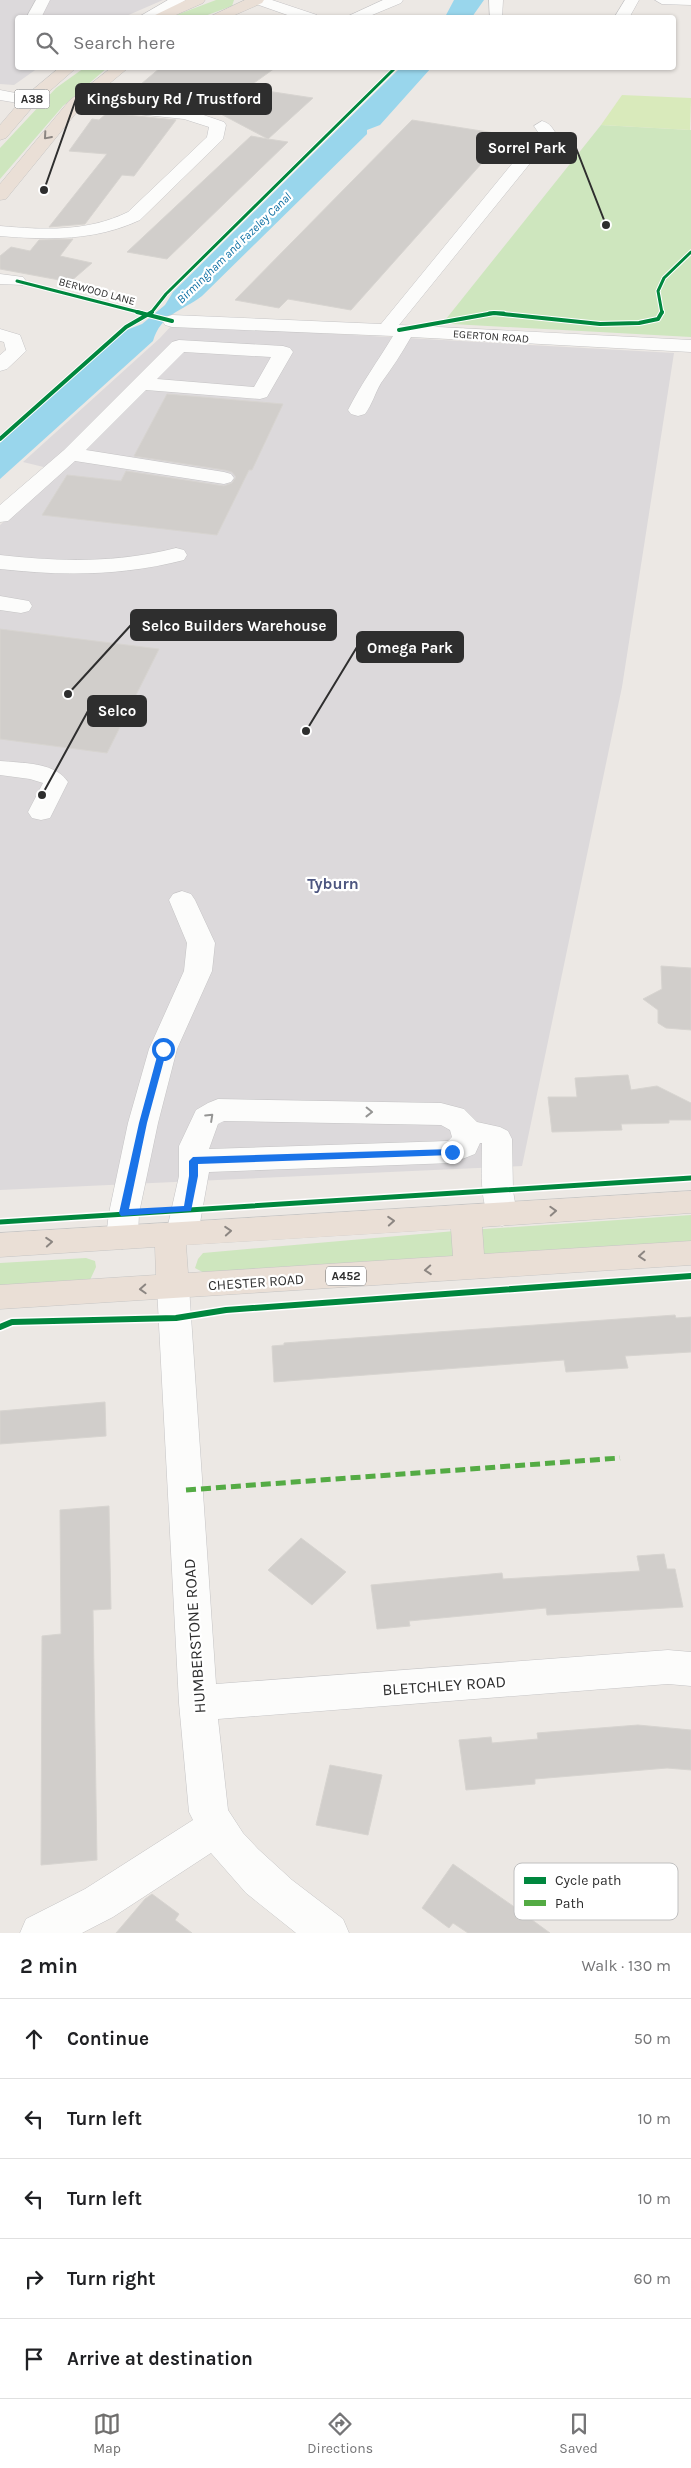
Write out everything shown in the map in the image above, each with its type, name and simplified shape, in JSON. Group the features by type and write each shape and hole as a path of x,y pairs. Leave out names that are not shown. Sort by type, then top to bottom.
{"highway":[{"path":"163,15 198,0"},
{"path":"221,15 252,1"},
{"name":"A38","path":"0,135 30,100 66,70"},
{"name":"A38","path":"0,195 75,104 118,70"},
{"path":"0,1245 691,1202"},
{"path":"465,1216 470,1268"},
{"path":"173,1287 176,1234"},
{"name":"CHESTER ROAD","path":"0,1297 691,1253"}],"street":[{"path":"35,15 43,0"},
{"path":"150,15 179,0"},
{"path":"358,15 396,0"},
{"path":"623,15 632,0"},
{"path":"662,0 687,4"},
{"path":"252,1 301,15"},
{"path":"0,95 30,100"},
{"path":"0,231 56,234 85,232 123,223 134,216 209,146 219,131 218,125 186,114 75,104"},
{"path":"358,410 372,382 384,366 395,330 547,132 542,126"},
{"name":"EGERTON ROAD","path":"172,321 395,330 691,346"},
{"path":"0,336 13,339 16,351 1,372"},
{"path":"0,516 71,454 141,384 179,346 218,369 141,384"},
{"path":"71,454 224,478"},
{"path":"0,562 53,568 97,569 148,563 176,555"},
{"path":"0,768 45,774 53,777 56,782 41,812"},
{"path":"122,1237 124,1213 143,1123 163,1049 198,971 201,943 182,900"},
{"path":"176,1234 194,1176 193,1161 194,1146 206,1118 225,1108 441,1114 454,1118 464,1125 466,1137 464,1146 452,1152 193,1161"},
{"path":"465,1134 491,1133 497,1139 498,1191 502,1214"},
{"name":"HUMBERSTONE ROAD","path":"173,1287 198,1703 210,1812 215,1828 240,1860 329,1933"},
{"name":"BLETCHLEY ROAD","path":"198,1703 668,1668 691,1669"},
{"path":"40,1933 99,1902 215,1828"}],"shaded area":[{"path":"0,0 163,0 129,15 15,15 15,70 35,70 14,85 0,84"},
{"path":"172,325 674,353 622,687 522,1166 0,1190 0,525 60,471 23,462"}],"green space":[{"path":"216,0 234,0 232,6 207,15 176,15"},
{"path":"81,70 105,70 63,106 0,179 0,148 56,88"},
{"path":"622,95 691,98 690,130 601,125"},
{"path":"601,125 691,130 691,337 452,324 446,319"},
{"path":"691,1215 691,1245 208,1275 195,1268 198,1259 203,1253 455,1231"},
{"path":"86,1258 95,1261 96,1267 90,1280 0,1287 0,1263"}],"water":[{"path":"454,0 484,0 473,15 446,15"},
{"name":"Birmingham and Fazeley Canal","path":"398,70 429,70 380,125 367,130 367,134 202,296 167,319 161,325 153,341 0,479 0,443 124,331 142,324 165,305 173,292"}],"building":[{"path":"158,70 272,70 247,88 313,98 268,139 217,112 121,101"},
{"path":"107,113 176,120 134,176 122,175 85,224 49,227 107,154 69,151 92,119 99,120"},
{"path":"412,120 507,135 351,310 288,299 279,308 235,300"},
{"path":"251,136 288,142 167,259 127,252"},
{"path":"73,239 60,256 92,263 70,282 0,269 0,256 11,247 30,251 39,240"},
{"path":"167,394 283,404 252,470 249,470 217,535 42,515 67,475 121,481 126,471 224,486 232,483 236,477 232,472 225,470 134,456"},
{"path":"0,629 159,649 107,753 0,739"},
{"path":"661,966 691,968 691,1030 666,1028 658,1023 658,1010 643,999 662,989"},
{"path":"628,1075 631,1090 657,1086 691,1103 691,1120 669,1120 669,1123 621,1124 622,1130 552,1132 548,1097 577,1097 575,1078"},
{"path":"675,1315 676,1318 691,1317 691,1352 625,1356 628,1368 566,1372 564,1360 274,1382 272,1346 284,1345 284,1343"},
{"path":"105,1402 106,1436 0,1444 0,1411"},
{"path":"109,1506 111,1609 93,1610 97,1860 41,1865 42,1636 61,1634 60,1510"},
{"path":"301,1538 346,1572 312,1605 268,1570"},
{"path":"664,1554 667,1569 675,1569 683,1607 547,1615 546,1608 409,1621 410,1626 377,1629 371,1585 502,1573 503,1579 640,1571 637,1556"},
{"path":"638,1725 691,1730 691,1770 667,1768 535,1779 535,1784 466,1790 459,1740 491,1737 492,1743 538,1739 537,1733"},
{"path":"330,1765 382,1775 368,1835 316,1825"},
{"path":"453,1864 514,1907 514,1920 532,1920 550,1933 468,1933 453,1923 449,1928 422,1908"},
{"path":"152,1894 179,1914 175,1920 192,1933 116,1933 145,1899"}],"marked path":[{"path":"186,1490 620,1458"}],"cycle path":[{"path":"0,439 126,327 144,318 154,310 166,294 393,70"},
{"path":"399,330 486,313 600,324 639,323 658,319 662,313 658,291 664,278 691,252"},
{"name":"BERWOOD LANE","path":"17,281 172,321"},
{"path":"0,1222 691,1178"},
{"path":"0,1327 12,1322 176,1318 226,1310 691,1276"}],"place":[{"name":"Kingsbury Rd / Trustford","path":"44,190"},
{"name":"Sorrel Park","path":"606,225"},
{"name":"Selco Builders Warehouse","path":"68,694"},
{"name":"Omega Park","path":"306,731"},
{"name":"Selco","path":"42,795"}],"district":[{"name":"Tyburn","path":"333,883"}],"route":[{"path":"163,1049 143,1123 124,1213 188,1209 194,1176 193,1161 452,1152"}]}
